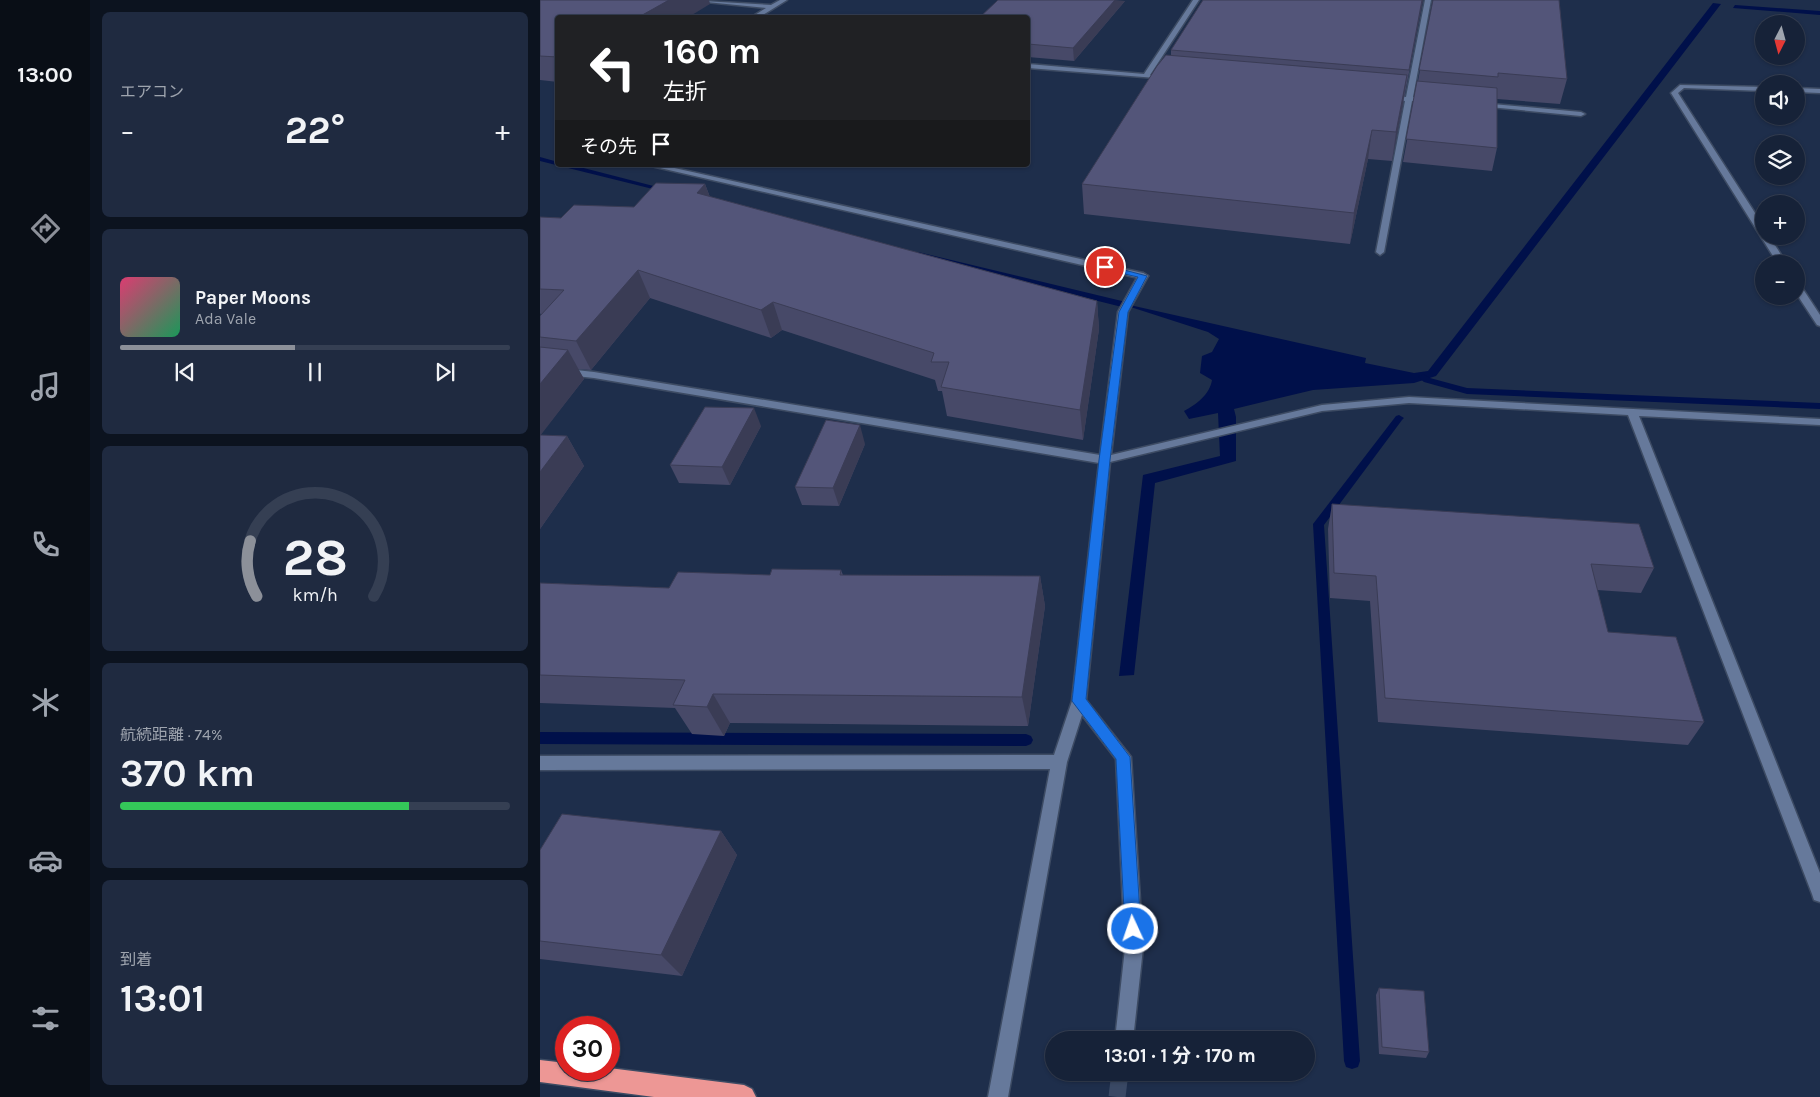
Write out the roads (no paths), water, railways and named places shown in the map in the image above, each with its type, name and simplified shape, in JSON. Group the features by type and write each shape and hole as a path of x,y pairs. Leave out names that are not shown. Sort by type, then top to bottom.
{"highway":[{"path":"540,1071 744,1097"}],"street":[{"path":"689,0 773,7"},
{"path":"758,15 784,0"},
{"path":"1146,76 1196,0"},
{"path":"1380,252 1428,0"},
{"path":"1030,66 1175,79"},
{"path":"1755,89 1682,86 1674,93 1755,221"},
{"path":"1805,90 1820,91"},
{"path":"1380,96 1438,102"},
{"path":"1476,105 1581,114"},
{"path":"660,167 1143,276 1124,312 1105,460 1079,701 1059,762 998,1097"},
{"path":"1805,299 1820,323"},
{"path":"540,369 594,375 1105,460 1322,408 1409,400 1820,422"},
{"path":"1632,412 1820,894"},
{"path":"1079,701 1123,757 1134,948 1125,1031"},
{"path":"540,763 1059,762"}],"waterway":[{"path":"1735,7 1820,13"},
{"path":"540,159 555,163"},
{"path":"571,167 665,190"},
{"path":"921,254 1126,305"},
{"path":"1423,377 1427,380 1467,391 1820,406"},
{"path":"1352,1061 1318,524 1399,418"},
{"path":"540,738 1026,740"}],"tunnel":[{"path":"1117,1097 1119,1081"}]}
